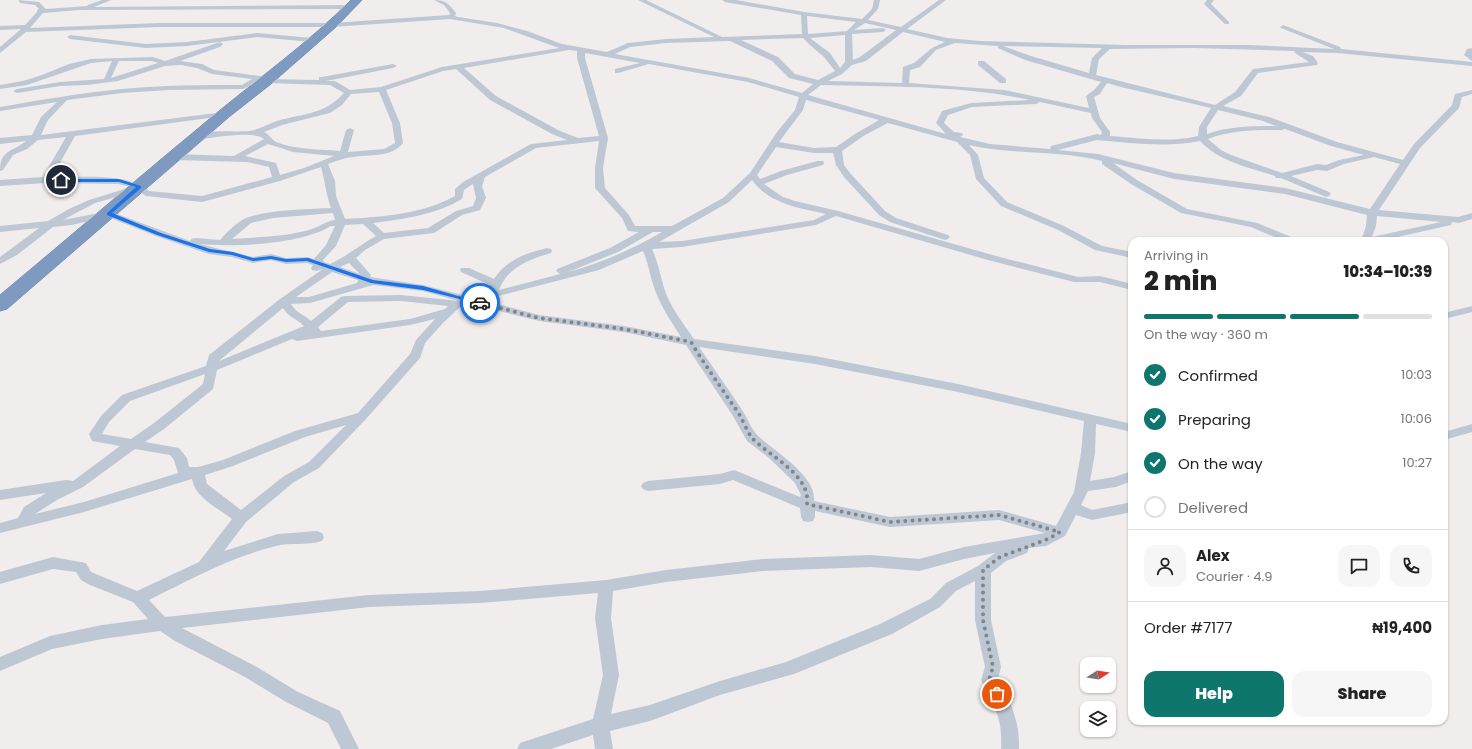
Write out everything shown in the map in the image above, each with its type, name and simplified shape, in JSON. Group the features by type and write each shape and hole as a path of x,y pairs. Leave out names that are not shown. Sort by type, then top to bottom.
{"highway":[{"path":"0,305 109,214 263,80 332,24 353,4"}],"street":[{"path":"0,51 25,28 42,9 42,7 37,3 22,2 21,0"},
{"path":"85,8 108,0"},
{"path":"282,7 291,0"},
{"path":"437,0 446,4 453,13 451,17"},
{"path":"642,0 720,38"},
{"path":"725,0 804,14 864,21 955,40 989,44 1157,48 1194,46 1290,49 1472,64"},
{"path":"849,63 849,32 855,25 864,21 876,9 877,0"},
{"path":"756,179 780,133 799,110 803,96 819,83 839,72 849,63 863,59 878,46 944,0"},
{"path":"1211,0 1207,4 1227,23"},
{"path":"40,11 59,8 190,9 262,8 353,4"},
{"path":"238,25 262,8"},
{"path":"168,25 174,16 190,9"},
{"path":"804,14 805,36 812,44 827,55 839,72"},
{"path":"0,28 332,24 451,17 457,20 489,23 570,48 749,80 958,140 990,147 1098,157 1174,176 1286,190 1332,202 1354,210 1372,213 1459,220"},
{"path":"242,37 255,25"},
{"path":"80,27 70,37 146,46 188,44 257,35 312,40"},
{"path":"1283,28 1352,53"},
{"path":"609,54 628,45 666,41 805,36 866,30 902,30"},
{"path":"730,38 775,59 792,76 819,83 1008,92 1095,112"},
{"path":"0,92 10,92 60,84 118,79 218,46 223,40"},
{"path":"904,86 906,82 906,69 917,65 934,49 955,40"},
{"path":"0,42 10,42"},
{"path":"989,44 1028,58 1121,85 1266,119 1334,144 1405,163"},
{"path":"1092,76 1096,58 1108,47"},
{"path":"0,85 25,79 37,72 62,69 91,61 116,59 153,60 166,64 187,64 199,66 212,72 263,80 332,83 350,92 382,90 398,85 407,80 457,66 570,48"},
{"path":"1290,49 1310,58 1314,63 1256,71 1238,94 1216,107 1203,126 1202,138 1209,147 1232,158 1282,175 1335,198 1354,210"},
{"path":"581,50 581,58 604,138 599,168 600,188 626,217 631,229 677,228"},
{"path":"1472,50 1468,50 1468,55 1472,59"},
{"path":"107,80 108,72 116,65 116,59"},
{"path":"618,71 649,62"},
{"path":"981,63 1003,80"},
{"path":"289,82 350,75 393,66"},
{"path":"457,66 469,74 493,98 555,132 577,141"},
{"path":"0,109 65,98 144,89 243,87 263,80"},
{"path":"1105,138 1106,132 1096,118 1090,96 1097,92 1106,80"},
{"path":"0,183 46,180 119,181 138,188 146,193 202,199 277,179 324,164 335,158 346,155 385,151 395,147 399,143 396,123 382,90"},
{"path":"255,133 279,123 327,110 339,103 350,92"},
{"path":"976,105 992,95 1008,92"},
{"path":"1367,237 1372,213 1417,146 1456,106 1458,96 1472,92"},
{"path":"0,155 10,153 24,147 36,138 44,119 65,98"},
{"path":"974,135 951,134 940,122 945,112 976,105 1048,100"},
{"path":"0,141 72,134 224,114"},
{"path":"774,144 817,150 838,150 855,137 867,131 872,126 887,120"},
{"path":"1044,151 1096,137 1165,143 1183,142 1202,138 1219,132 1250,128 1293,128"},
{"path":"346,155 350,130"},
{"path":"195,138 224,133 255,133 264,135 272,143 293,149 346,155"},
{"path":"46,180 72,134"},
{"path":"182,241 223,243 274,239 316,231 328,224 402,216 447,205 459,197 460,189 466,184 534,146 558,145 604,138"},
{"path":"234,159 269,140"},
{"path":"958,140 972,151 976,163 977,174 1004,204 1067,231 1099,248 1128,254"},
{"path":"838,150 840,165 847,175 866,197 887,216 898,222 938,234 985,256"},
{"path":"0,168 10,153"},
{"path":"1247,185 1317,167 1327,168 1342,162 1374,155"},
{"path":"174,157 247,159 273,165 277,179"},
{"path":"1098,157 1134,182 1184,211 1254,225 1282,237"},
{"path":"204,566 241,518 289,479 314,465 362,416 416,355 420,342 456,305 595,268 646,246 726,200 756,179 820,163"},
{"path":"294,294 310,278 320,264 318,260 331,246 341,222 330,196 330,181 324,164"},
{"path":"23,522 29,511 52,496 78,484 133,443 160,426 209,386 213,358 284,301 331,268 350,258 361,248 382,236 431,231 459,213 478,208 481,198 477,188 478,179 482,175"},
{"path":"756,179 762,188 780,199 835,213 985,256 1078,280 1100,279 1128,286"},
{"path":"0,261 10,256 52,223 82,205 108,195 138,188"},
{"path":"223,243 233,232 248,221 273,215 337,210"},
{"path":"646,246 682,244 816,222 835,213"},
{"path":"0,229 71,222 109,214 159,234 209,251 233,254 253,260 271,257 286,261 308,260 366,282 423,288 466,302 539,318 624,329 691,342 814,360 958,388 1090,420 1128,427"},
{"path":"887,216 896,231"},
{"path":"1384,237 1472,216"},
{"path":"365,220 382,236"},
{"path":"504,292 614,250 652,229"},
{"path":"646,246 654,264 659,288 666,307 739,415 752,438 800,480 808,496 807,510"},
{"path":"284,301 401,298 466,302 492,293 496,283 505,271 519,260 547,251"},
{"path":"350,258 364,271 366,275 366,282"},
{"path":"465,270 496,283"},
{"path":"198,472 184,471 180,458 174,451 97,438 95,434 106,418 126,398 211,368 310,328 366,282"},
{"path":"310,300 366,282"},
{"path":"284,301 292,314 303,319 310,328 320,335"},
{"path":"1448,315 1472,309"},
{"path":"284,339 410,322 450,312"},
{"path":"0,528 84,507 228,463 300,434 362,416"},
{"path":"526,749 600,725 650,713 720,688 788,669 886,629 935,603 952,587 983,570 1000,557 1054,535 1073,508 1082,487 1088,453 1090,420"},
{"path":"1448,435 1472,428"},
{"path":"198,472 200,485 204,491 241,518"},
{"path":"648,486 720,479 734,475 797,502 807,510 890,522 999,515 1054,535"},
{"path":"1082,487 1116,482 1128,478"},
{"path":"0,495 78,484"},
{"path":"1073,508 1092,515 1128,508"},
{"path":"0,664 50,643 102,632 162,624 369,601 480,597 606,586 666,576 763,565 871,561 919,565 964,553 1054,535"},
{"path":"138,598 236,552 278,540 317,537"},
{"path":"0,578 53,563 81,568 86,576 95,581 138,598 162,624 292,696 334,717 350,749"},
{"path":"983,570 983,620 993,667 989,680 1005,708 1012,733 1010,749"},
{"path":"604,749 600,725 610,675 603,618 606,586"}],"way so far":[{"path":"480,303 539,318 624,329 691,342 739,415 752,438 800,480 808,496 807,504 890,522 999,515 1060,532 1048,539 1000,557 983,570 983,620 993,667 989,680 997,694"}],"route":[{"path":"61,180 119,181 139,187 109,214 159,234 209,251 233,254 253,260 271,257 286,261 308,260 373,282 423,288 480,303"}]}
